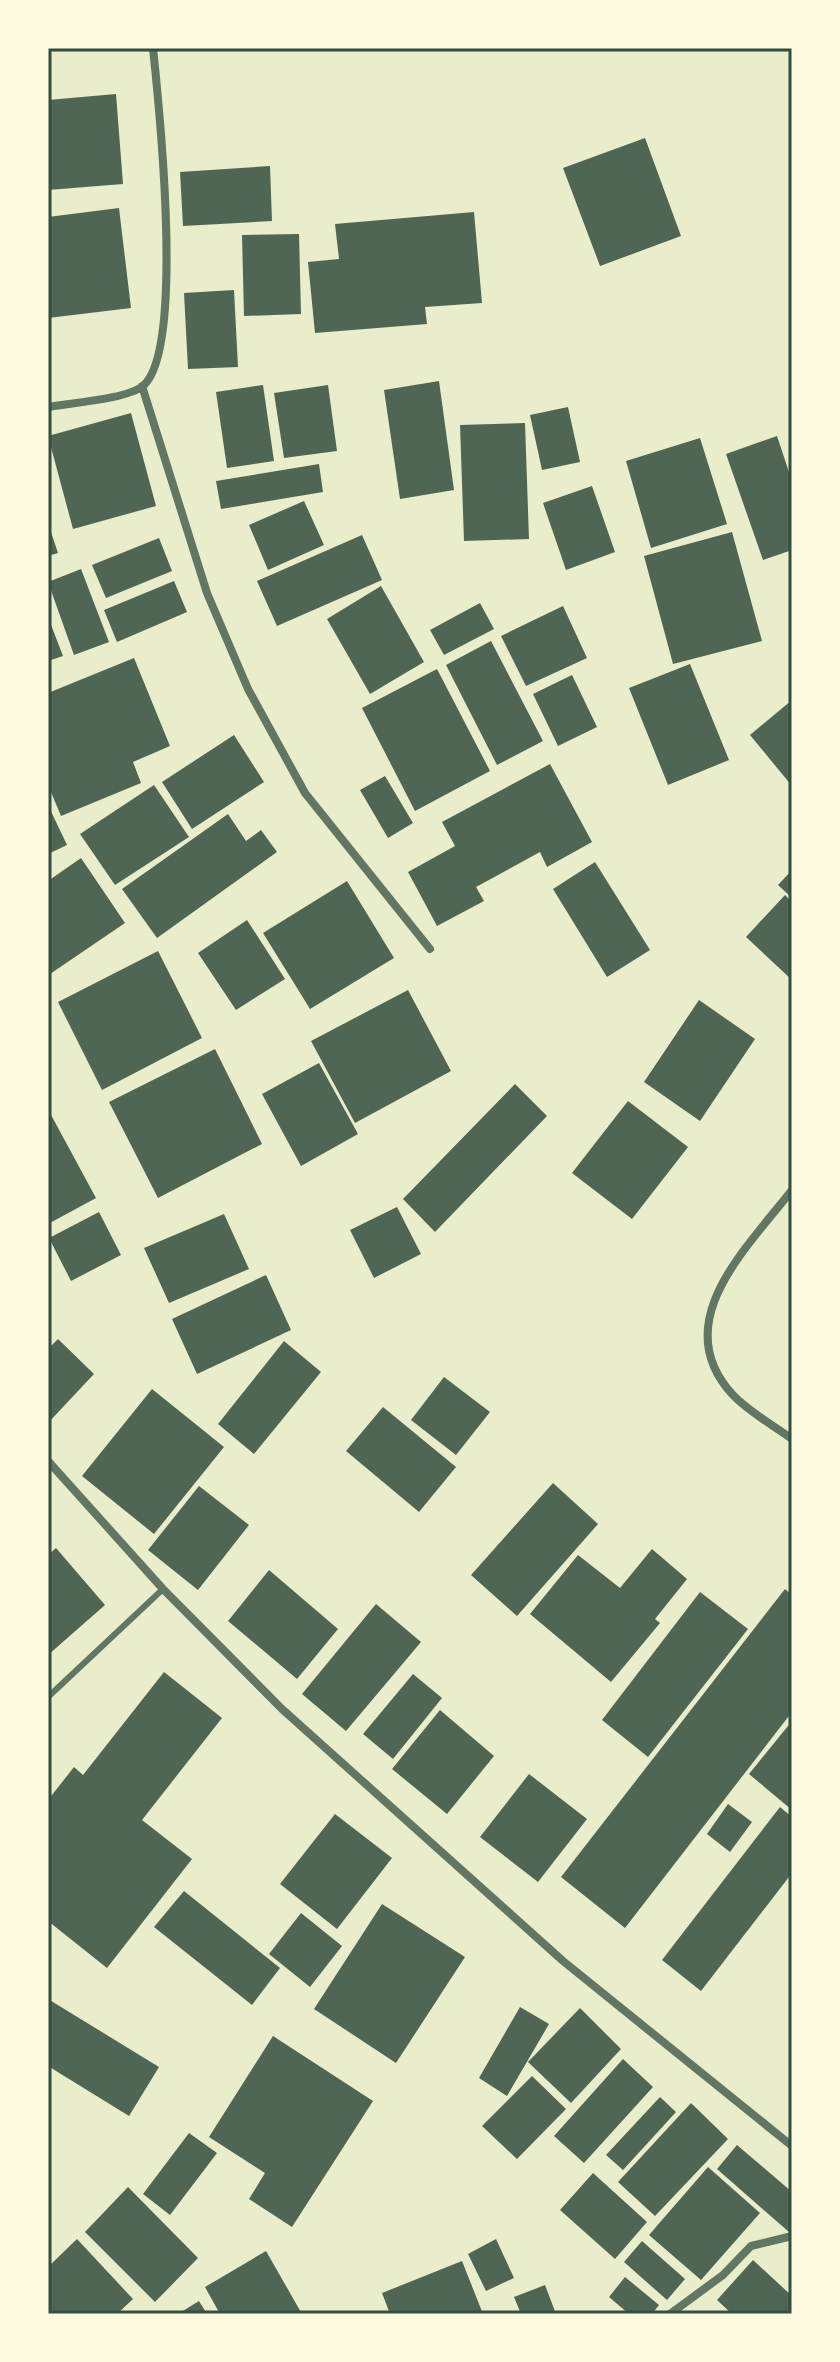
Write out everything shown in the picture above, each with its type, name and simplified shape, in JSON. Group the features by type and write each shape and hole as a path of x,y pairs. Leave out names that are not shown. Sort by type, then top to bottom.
{"street":[{"path":"48,407 120,394 142,386 154,369 160,347 168,219 153,48"},
{"path":"142,386 207,593 248,689 305,793 430,949"},
{"path":"792,1190 715,1295 704,1336 711,1366 734,1396 792,1439"},
{"path":"48,1461 163,1589 282,1709 563,1961 792,2146"},
{"path":"670,2314 723,2275 751,2246 792,2236"}],"lane":[{"path":"48,1697 163,1589"}],"building":[{"path":"116,94 123,184 48,190 48,100"},
{"path":"645,138 681,236 600,266 563,168"},
{"path":"270,166 272,221 183,226 180,172"},
{"path":"119,208 131,308 48,318 48,217"},
{"path":"474,212 482,303 425,307 427,324 315,333 308,262 339,259 335,224"},
{"path":"299,234 301,314 244,316 242,235"},
{"path":"234,290 238,367 188,369 184,293"},
{"path":"439,381 454,490 400,499 384,390"},
{"path":"263,385 274,461 227,468 216,392"},
{"path":"328,385 337,451 284,458 274,393"},
{"path":"568,407 580,462 542,470 530,415"},
{"path":"131,413 156,506 73,529 48,436"},
{"path":"525,423 529,539 464,541 460,425"},
{"path":"777,436 792,481 792,550 763,560 726,454"},
{"path":"700,438 727,524 651,548 626,461"},
{"path":"319,464 323,492 221,509 216,481"},
{"path":"592,486 615,552 566,570 543,503"},
{"path":"304,501 324,545 268,570 249,525"},
{"path":"48,523 58,553 48,556"},
{"path":"732,532 762,641 673,664 644,556"},
{"path":"362,535 382,580 277,626 257,581"},
{"path":"159,538 172,571 106,598 92,565"},
{"path":"81,569 109,642 74,655 48,582"},
{"path":"174,581 187,612 117,642 104,610"},
{"path":"381,586 424,662 370,694 327,619"},
{"path":"480,603 494,629 444,655 430,630"},
{"path":"563,606 587,658 526,686 501,636"},
{"path":"48,617 63,656 48,661"},
{"path":"491,641 543,741 497,765 446,665"},
{"path":"134,658 170,746 133,762 141,783 61,816 48,785 48,693"},
{"path":"690,664 729,760 668,785 629,688"},
{"path":"437,669 490,771 415,811 362,708"},
{"path":"572,675 597,727 558,746 533,694"},
{"path":"792,700 792,786 750,735"},
{"path":"234,735 264,782 192,829 162,782"},
{"path":"550,764 592,842 547,867 540,852 476,887 484,901 437,926 408,872 455,846 442,822"},
{"path":"385,776 413,823 388,838 360,790"},
{"path":"154,785 189,837 115,885 80,834"},
{"path":"48,805 67,845 48,854"},
{"path":"228,814 246,841 261,830 277,852 157,938 122,889"},
{"path":"81,858 125,923 50,974 48,881"},
{"path":"595,862 650,950 607,977 553,889"},
{"path":"792,870 792,898 778,885"},
{"path":"347,881 394,958 310,1009 263,933"},
{"path":"785,895 792,902 792,980 746,937"},
{"path":"247,920 285,979 236,1010 198,953"},
{"path":"158,951 202,1038 102,1090 58,1002"},
{"path":"408,990 451,1071 355,1123 311,1041"},
{"path":"699,1000 755,1039 700,1121 644,1082"},
{"path":"215,1049 262,1144 158,1198 109,1102"},
{"path":"319,1063 358,1134 301,1166 262,1094"},
{"path":"515,1084 547,1116 435,1232 403,1199"},
{"path":"628,1101 688,1147 632,1219 572,1173"},
{"path":"48,1114 96,1198 48,1224"},
{"path":"397,1207 421,1254 374,1278 350,1230"},
{"path":"99,1212 121,1255 71,1281 49,1238"},
{"path":"224,1214 249,1269 169,1303 144,1248"},
{"path":"266,1275 291,1330 197,1374 172,1319"},
{"path":"58,1339 94,1374 48,1423 48,1349"},
{"path":"284,1341 321,1372 254,1454 218,1424"},
{"path":"444,1377 490,1412 456,1455 411,1420"},
{"path":"152,1389 224,1447 154,1534 82,1476"},
{"path":"383,1407 456,1467 419,1512 346,1451"},
{"path":"553,1483 598,1524 517,1616 471,1575"},
{"path":"199,1486 249,1525 198,1590 148,1550"},
{"path":"56,1548 105,1605 48,1655 48,1555"},
{"path":"652,1549 687,1579 655,1619 660,1623 611,1682 530,1614 578,1555 620,1588"},
{"path":"269,1570 338,1629 297,1679 228,1621"},
{"path":"785,1589 792,1595 792,1712 625,1928 561,1877"},
{"path":"700,1592 748,1629 648,1757 602,1720"},
{"path":"376,1604 421,1642 346,1731 302,1694"},
{"path":"164,1672 222,1718 142,1820 192,1859 107,1968 48,1921 48,1800 74,1767 83,1775"},
{"path":"413,1674 442,1698 393,1759 363,1734"},
{"path":"440,1710 494,1756 447,1814 392,1769"},
{"path":"792,1721 792,1810 749,1774"},
{"path":"529,1774 587,1819 538,1882 480,1837"},
{"path":"728,1804 752,1822 730,1852 707,1834"},
{"path":"780,1807 792,1817 792,1873 701,1991 662,1960"},
{"path":"335,1814 392,1858 337,1929 280,1884"},
{"path":"184,1891 280,1968 252,2005 154,1927"},
{"path":"382,1904 465,1957 396,2063 314,2009"},
{"path":"301,1913 342,1946 310,1987 269,1954"},
{"path":"48,1999 159,2067 129,2116 48,2066"},
{"path":"520,2007 549,2024 507,2096 479,2078"},
{"path":"580,2008 621,2049 571,2103 528,2062"},
{"path":"273,2036 373,2101 292,2227 249,2199 265,2173 209,2137"},
{"path":"623,2059 653,2087 584,2163 554,2136"},
{"path":"532,2076 566,2109 517,2159 482,2126"},
{"path":"660,2097 676,2112 623,2170 606,2155"},
{"path":"691,2103 728,2139 655,2216 618,2182"},
{"path":"189,2133 217,2153 170,2215 143,2194"},
{"path":"737,2145 792,2192 789,2232 717,2169"},
{"path":"708,2167 760,2213 701,2280 649,2235"},
{"path":"593,2173 647,2222 615,2259 560,2210"},
{"path":"128,2187 198,2258 155,2302 85,2232"},
{"path":"77,2239 133,2299 117,2314 48,2314 48,2267"},
{"path":"496,2239 514,2278 486,2291 468,2254"},
{"path":"642,2241 685,2279 667,2300 624,2262"},
{"path":"266,2251 302,2314 220,2314 205,2287"},
{"path":"753,2260 792,2296 792,2314 732,2314 717,2300"},
{"path":"462,2261 483,2314 390,2314 382,2293"},
{"path":"625,2277 659,2305 652,2314 629,2314 609,2297"},
{"path":"545,2285 556,2314 521,2314 514,2297"},
{"path":"199,2301 207,2314 178,2314"}]}
